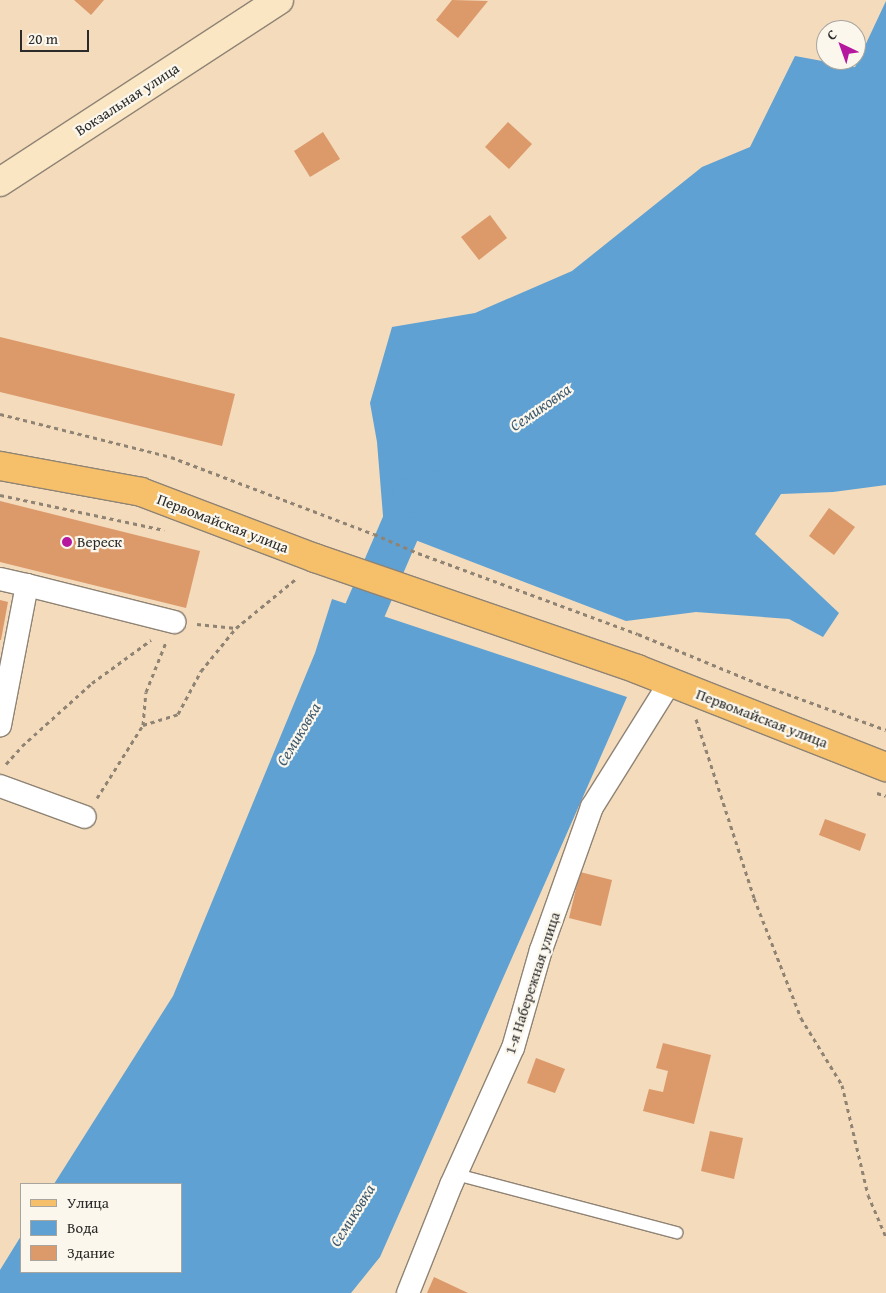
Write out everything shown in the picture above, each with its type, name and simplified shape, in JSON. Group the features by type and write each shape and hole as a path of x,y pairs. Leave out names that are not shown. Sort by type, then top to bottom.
{"main road":[{"name":"Вокзальная улица","path":"0,182 279,0"},
{"name":"Первомайская улица","path":"0,466 142,492 309,565 441,601 637,669 886,768"}],"street":[{"path":"0,579 174,622"},
{"path":"0,725 27,585"},
{"name":"1-я Набережная улица","path":"408,1293 456,1174 513,1048 541,950 592,807 678,685"},
{"path":"0,786 85,817"}],"lane":[{"path":"456,1174 676,1232"}],"path":[{"path":"0,414 171,457 374,534 418,553 638,634 757,683 886,730"},
{"path":"0,495 172,532"},
{"path":"143,725 178,714 201,671 236,628 309,565"},
{"path":"0,770 22,746 92,683 174,622 236,628"},
{"path":"85,817 143,725 146,692 174,622"},
{"path":"678,685 758,908 801,1018 842,1085 868,1195 886,1237"}],"water":[{"path":"886,1 886,485 833,492 781,494 755,534 839,613 823,637 789,619 696,612 626,621 384,528 377,442 370,403 392,327 475,313 572,271 702,167 750,147 795,56 816,60 816,70 866,70 866,44"},
{"path":"332,599 627,697 380,1257 351,1293 0,1293 0,1270 20,1238 20,1273 182,1273 182,1183 55,1183 173,996 315,653"}],"building":[{"path":"74,0 104,0 91,15"},
{"path":"452,0 488,1 458,38 436,20"},
{"path":"508,122 532,144 509,169 485,147"},
{"path":"323,132 340,159 310,177 294,151"},
{"path":"490,215 507,238 479,260 461,237"},
{"path":"0,337 235,394 222,446 0,392"},
{"path":"0,501 200,551 186,608 0,562"},
{"path":"829,508 855,527 834,555 809,536"},
{"path":"0,600 8,602 1,640 0,640"},
{"path":"825,819 866,834 860,851 819,835"},
{"path":"580,872 612,880 601,926 569,918"},
{"path":"663,1043 711,1055 694,1124 643,1111 649,1089 663,1092 668,1071 656,1068"},
{"path":"536,1058 565,1069 555,1093 527,1083"},
{"path":"710,1131 743,1138 734,1179 701,1171"},
{"path":"434,1277 468,1293 427,1293"}],"waterway":[{"name":"Семиковка","path":"342,662 413,497 426,488"}],"place":[{"name":"Вереск","path":"67,542"}]}
